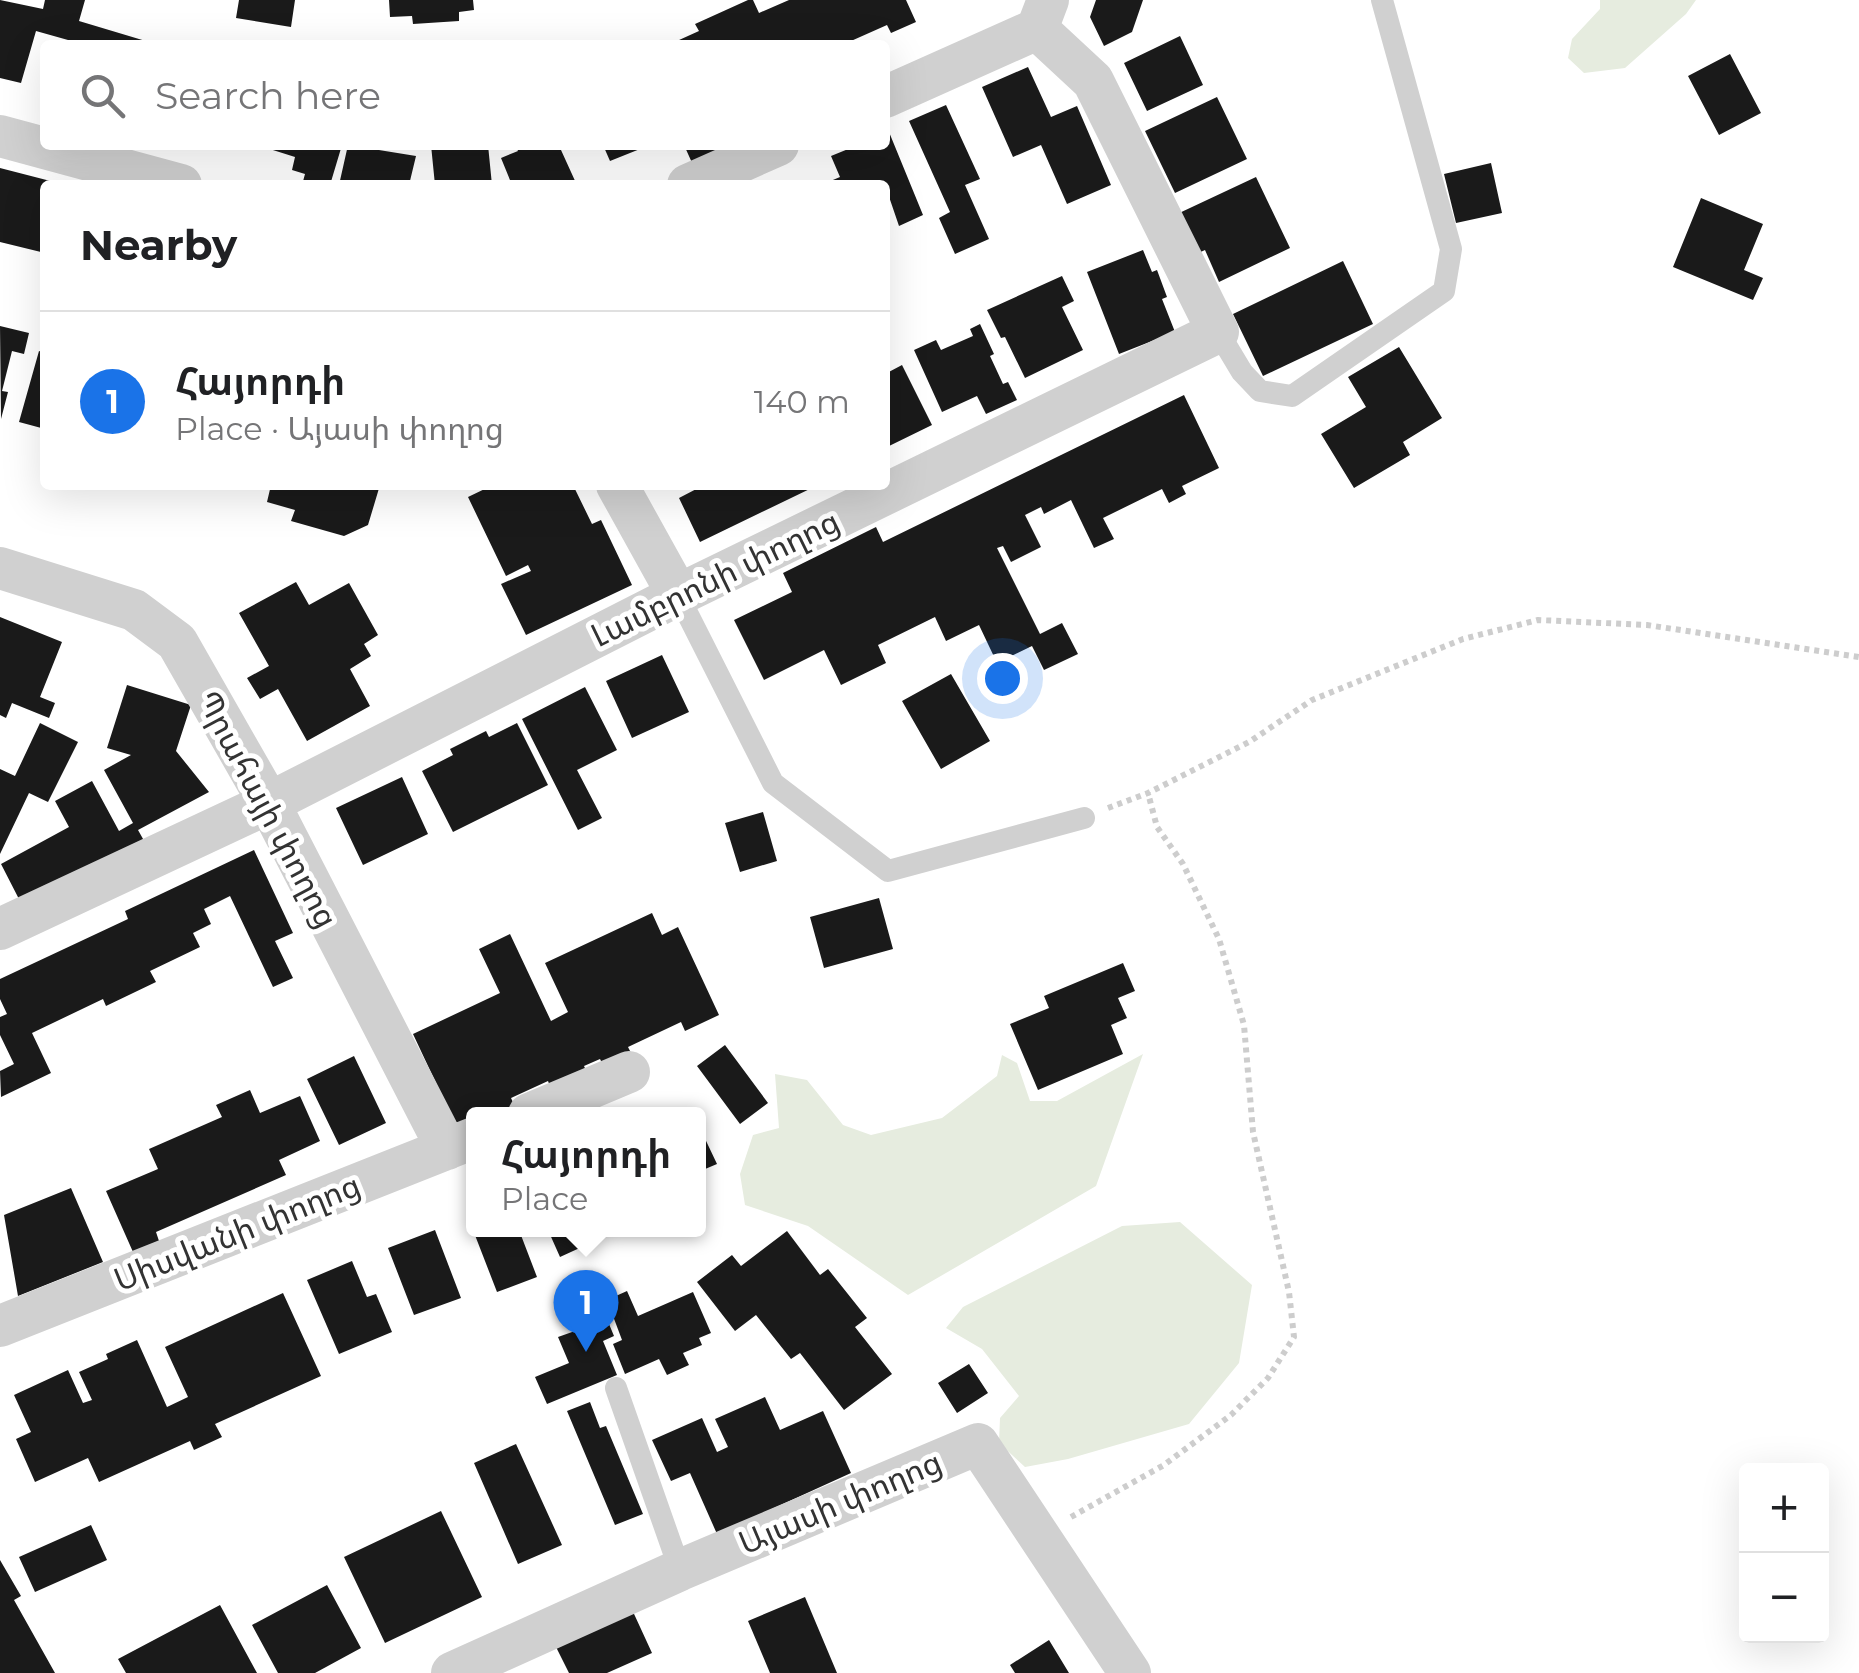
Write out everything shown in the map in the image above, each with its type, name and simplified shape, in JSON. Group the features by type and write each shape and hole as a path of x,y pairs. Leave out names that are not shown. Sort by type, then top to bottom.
{"street":[{"path":"890,94 1042,14 1094,82 1218,332"},
{"path":"0,136 40,147"},
{"path":"52,150 163,180"},
{"path":"699,180 767,150"},
{"name":"Լամբրոնի փողոց","path":"0,929 268,803 678,595 1218,332"},
{"path":"620,490 678,595"},
{"name":"Պրահայի փողոց","path":"0,568 134,610 177,642 460,1144"},
{"path":"546,1107 629,1072"},
{"name":"Սիսվանի փողոց","path":"0,1326 460,1144"},
{"name":"Այասի փողոց","path":"452,1673 680,1570 978,1444 1130,1673"}],"lane":[{"path":"1218,332 1242,372 1260,391 1292,396 1444,290 1451,249 1382,0"},
{"path":"678,595 773,783 888,871 1084,818"},
{"path":"616,1388 680,1570"}],"path":[{"path":"1084,818 1148,793 1248,742 1312,700 1463,639 1538,620 1647,624 1859,657"},
{"path":"1038,1531 1094,1507 1164,1465 1231,1415 1268,1378 1294,1337 1289,1292 1253,1132 1244,1025 1218,939 1183,864 1156,827 1148,793"}],"shaded area":[{"path":"1600,0 1696,0 1686,14 1625,68 1584,73 1568,58 1572,39 1600,9"},
{"path":"1143,1054 1096,1186 908,1295 808,1226 745,1205 740,1174 753,1135 779,1128 775,1074 807,1080 843,1125 871,1135 942,1118 997,1076 1002,1055 1017,1063 1030,1101 1057,1101"},
{"path":"1180,1222 1252,1285 1239,1363 1189,1424 1068,1459 1025,1467 999,1443 1000,1418 1019,1396 982,1349 946,1328 963,1307 1122,1226"}],"building":[{"path":"0,0 43,9 45,0 85,0 79,21 142,40 68,40 36,31 21,83 0,78"},
{"path":"239,0 295,0 291,27 236,18"},
{"path":"389,0 473,0 474,10 459,12 459,21 413,24 412,16 390,17"},
{"path":"748,0 753,0 759,13 789,0 906,0 916,22 891,33 887,25 853,40 679,40 699,31 695,24"},
{"path":"1096,0 1143,0 1132,32 1104,46 1090,17"},
{"path":"1180,36 1203,85 1147,111 1124,63"},
{"path":"1730,54 1761,113 1719,135 1688,76"},
{"path":"1028,67 1051,117 1077,106 1111,185 1067,204 1041,145 1013,157 982,87"},
{"path":"1217,97 1247,159 1175,193 1145,131"},
{"path":"946,105 980,179 965,185 989,239 955,254 939,218 950,212 909,121"},
{"path":"890,134 923,215 899,226 890,200 890,180 833,180 840,177 831,156 846,150 890,150"},
{"path":"273,150 340,150 332,180 303,180 305,174 292,170 295,157"},
{"path":"347,150 416,156 410,180 340,180"},
{"path":"432,150 488,150 492,180 434,180"},
{"path":"561,150 575,180 510,180 501,158 518,151"},
{"path":"605,150 638,150 610,161"},
{"path":"686,150 716,150 718,154 693,165"},
{"path":"1491,163 1502,213 1456,223 1444,174"},
{"path":"0,168 46,180 40,180 40,252 0,242"},
{"path":"1256,177 1290,248 1219,282 1205,250 1194,255 1175,215"},
{"path":"1701,198 1763,224 1744,270 1763,278 1753,300 1673,267"},
{"path":"1143,250 1152,272 1157,270 1167,297 1162,299 1175,332 1119,354 1087,272"},
{"path":"1343,261 1373,324 1263,376 1233,314"},
{"path":"1062,276 1074,301 1062,307 1083,350 1025,378 987,310"},
{"path":"980,324 1003,384 1008,382 1017,400 986,414 977,396 942,412 914,350 936,340 941,350 973,336 970,329"},
{"path":"0,326 29,333 24,354 12,351 2,391 8,392 1,419"},
{"path":"1399,347 1442,418 1403,442 1410,455 1354,488 1321,434 1366,407 1348,377"},
{"path":"39,351 40,428 19,422"},
{"path":"902,365 932,425 890,446 890,371"},
{"path":"1184,395 1219,468 1182,486 1186,494 1169,503 1162,489 1103,518 1114,539 1094,548 1071,500 1044,514 1041,507 1025,515 1041,547 1011,562 1003,546 997,548 1040,634 1062,623 1078,654 1044,670 1032,646 997,663 979,625 946,641 935,617 878,645 886,663 841,685 824,650 764,680 734,620 792,592 783,573 876,527 883,542"},
{"path":"270,490 378,490 368,525 344,536 291,521 295,510 267,502"},
{"path":"483,490 575,490 592,524 601,520 632,585 526,635 501,584 531,571 528,565 506,576 468,497"},
{"path":"694,490 808,490 700,542 679,498"},
{"path":"296,582 309,605 349,583 378,635 364,644 371,656 350,669 370,706 307,741 278,689 260,699 247,678 269,666 239,613"},
{"path":"0,617 62,642 40,697 55,703 49,718 12,703 6,718 0,715"},
{"path":"662,655 689,712 632,738 606,681"},
{"path":"951,674 990,741 941,769 902,701"},
{"path":"127,685 191,705 176,751 209,792 138,830 147,846 21,903 1,864 69,827 55,801 92,781 119,831 133,823 104,770 131,755 107,748"},
{"path":"585,687 617,750 577,770 602,818 578,830 522,719"},
{"path":"40,723 78,742 48,802 29,793 0,854 0,769 15,776"},
{"path":"517,723 548,785 453,832 422,771 453,755 450,749 486,731 489,737"},
{"path":"402,777 428,834 363,865 336,808"},
{"path":"763,812 777,861 740,872 725,823"},
{"path":"254,850 293,933 275,941 293,978 273,987 230,896 204,909 211,924 193,933 200,947 150,971 156,982 106,1006 103,999 32,1033 51,1073 1,1097 0,1071 14,1064 0,1035 0,1017 7,1014 0,999 0,979 128,919 125,911"},
{"path":"879,898 893,949 824,968 810,917"},
{"path":"652,913 662,935 678,927 719,1015 685,1031 681,1022 628,1047 632,1055 604,1067 600,1059 584,1066 589,1077 553,1094 548,1081 511,1098 515,1107 466,1107 466,1124 457,1128 413,1034 500,993 479,949 510,934 551,1021 568,1012 545,963"},
{"path":"1123,963 1135,991 1118,998 1127,1018 1111,1025 1123,1054 1038,1090 1010,1024 1049,1008 1044,996"},
{"path":"725,1045 768,1103 740,1124 697,1066"},
{"path":"354,1056 386,1123 339,1145 307,1079"},
{"path":"250,1090 260,1113 300,1096 320,1141 279,1160 286,1175 156,1232 159,1241 133,1252 106,1191 158,1169 149,1149 222,1117 216,1105"},
{"path":"706,1141 717,1164 706,1169"},
{"path":"71,1188 103,1262 18,1296 4,1215"},
{"path":"435,1230 461,1298 414,1315 388,1248"},
{"path":"787,1231 820,1275 828,1269 867,1318 855,1327 892,1374 844,1410 800,1353 791,1359 756,1315 735,1331 697,1282 732,1255 741,1266"},
{"path":"476,1237 522,1237 537,1277 497,1292"},
{"path":"551,1237 580,1237 584,1246 560,1257"},
{"path":"352,1261 367,1297 376,1294 392,1332 339,1354 307,1280"},
{"path":"627,1291 638,1316 693,1292 711,1333 699,1338 702,1345 683,1353 689,1365 667,1375 659,1359 625,1374 613,1344 622,1340 607,1300"},
{"path":"283,1293 321,1376 215,1424 222,1437 194,1450 190,1441 99,1482 88,1458 35,1482 16,1439 31,1432 14,1395 68,1370 83,1403 92,1400 79,1372 137,1340 167,1407 188,1397 165,1347"},
{"path":"599,1300 614,1336 603,1341 617,1375 547,1404 535,1377 569,1363 558,1337 575,1331 568,1313"},
{"path":"969,1364 988,1393 957,1413 938,1383"},
{"path":"765,1397 780,1430 823,1411 851,1473 717,1534 690,1473 671,1481 652,1440 702,1418 717,1452 728,1447 715,1419"},
{"path":"590,1402 600,1428 606,1426 643,1514 615,1525 567,1411"},
{"path":"516,1444 562,1545 518,1564 474,1463"},
{"path":"441,1511 482,1597 385,1643 344,1557"},
{"path":"91,1525 107,1560 35,1592 19,1557"},
{"path":"0,1560 21,1596 14,1600 55,1673 0,1673"},
{"path":"327,1585 361,1648 315,1673 278,1673 252,1625"},
{"path":"805,1597 837,1673 770,1673 748,1621"},
{"path":"629,1603 652,1653 607,1673 569,1673 552,1639"},
{"path":"220,1605 257,1673 126,1673 118,1659"},
{"path":"1049,1640 1069,1673 1015,1673 1010,1665"}],"place":[{"name":"Հայորդի","path":"586,1352"}]}
